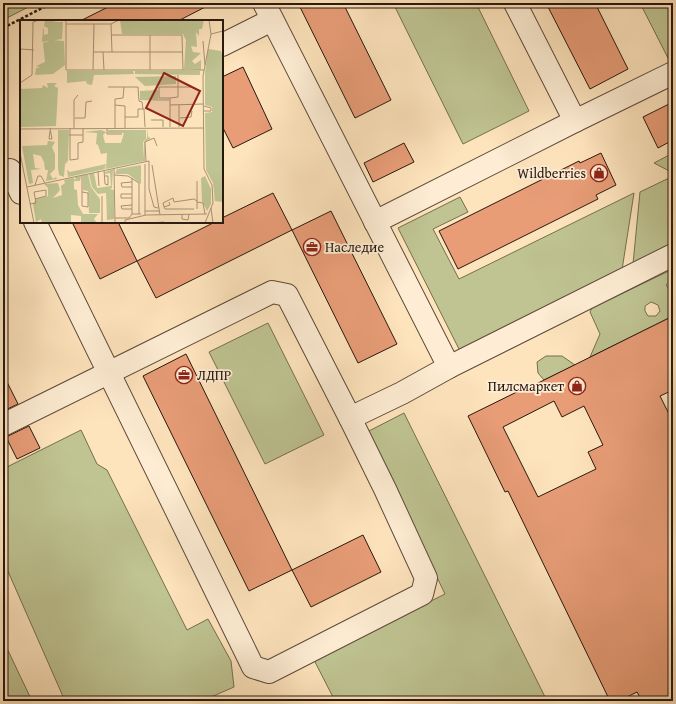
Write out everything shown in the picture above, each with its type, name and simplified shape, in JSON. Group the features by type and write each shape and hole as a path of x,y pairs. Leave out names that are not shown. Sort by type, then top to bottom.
{"lane":[{"path":"515,3 575,121"},
{"path":"223,44 268,11 449,367"},
{"path":"375,222 673,73"},
{"path":"10,170 20,191"},
{"path":"3,425 108,372 272,292 287,295 385,489 426,578 422,594 270,672 253,667 108,372 35,223"},
{"path":"350,418 673,255"}],"path":[{"path":"3,28 52,3"}],"green space":[{"path":"3,3 36,3 3,20"},
{"path":"393,3 476,3 529,111 463,144"},
{"path":"640,3 672,3 673,58 669,60"},
{"path":"673,153 673,173 654,163"},
{"path":"667,179 673,182 673,245 633,264 640,192"},
{"path":"634,193 622,270 460,351 398,228 460,197 468,212 433,229 459,279"},
{"path":"673,269 673,280 666,285 673,295 669,302 672,305 673,304 673,316 590,357 600,334 590,312 592,308","holes":["651,302 658,305 660,311 656,316 648,316 645,311 645,306"]},
{"path":"268,323 324,435 265,464 209,352"},
{"path":"546,356 562,356 575,365 544,380 538,373 537,362"},
{"path":"404,413 547,701 335,701 314,660 445,594 367,432"},
{"path":"81,430 97,464 107,470 187,630 208,619 231,661 234,687 211,697 213,701 65,701 3,560 3,469"},
{"path":"3,640 32,701 3,701"}],"building":[{"path":"116,3 213,3 180,20 82,20"},
{"path":"298,3 343,3 391,100 355,118"},
{"path":"546,3 595,3 628,69 590,89"},
{"path":"243,67 272,129 233,148 223,128 223,77"},
{"path":"673,102 673,140 658,148 643,117"},
{"path":"404,143 414,162 373,182 364,163"},
{"path":"601,153 616,185 596,195 598,199 458,269 439,231 579,161 580,163"},
{"path":"273,193 292,230 156,298 137,261 213,223 223,223 223,218"},
{"path":"331,211 397,344 358,363 292,230"},
{"path":"72,223 118,223 137,261 100,279"},
{"path":"673,316 673,390 660,396 673,422 673,701 642,701 637,692 619,701 610,701 508,491 505,492 468,416 529,386 530,387","holes":["554,401 562,417 584,406 603,445 588,452 596,469 538,497 503,427"]},
{"path":"186,354 292,570 249,591 143,376"},
{"path":"3,374 18,404 3,411"},
{"path":"29,426 40,448 17,459 6,437"},
{"path":"363,535 381,572 311,607 292,570"}],"place":[{"name":"Wildberries","path":"599,173"},
{"name":"Наследие","path":"312,247"},
{"name":"ЛДПР","path":"184,375"},
{"name":"Пилсмаркет","path":"577,386"}]}
